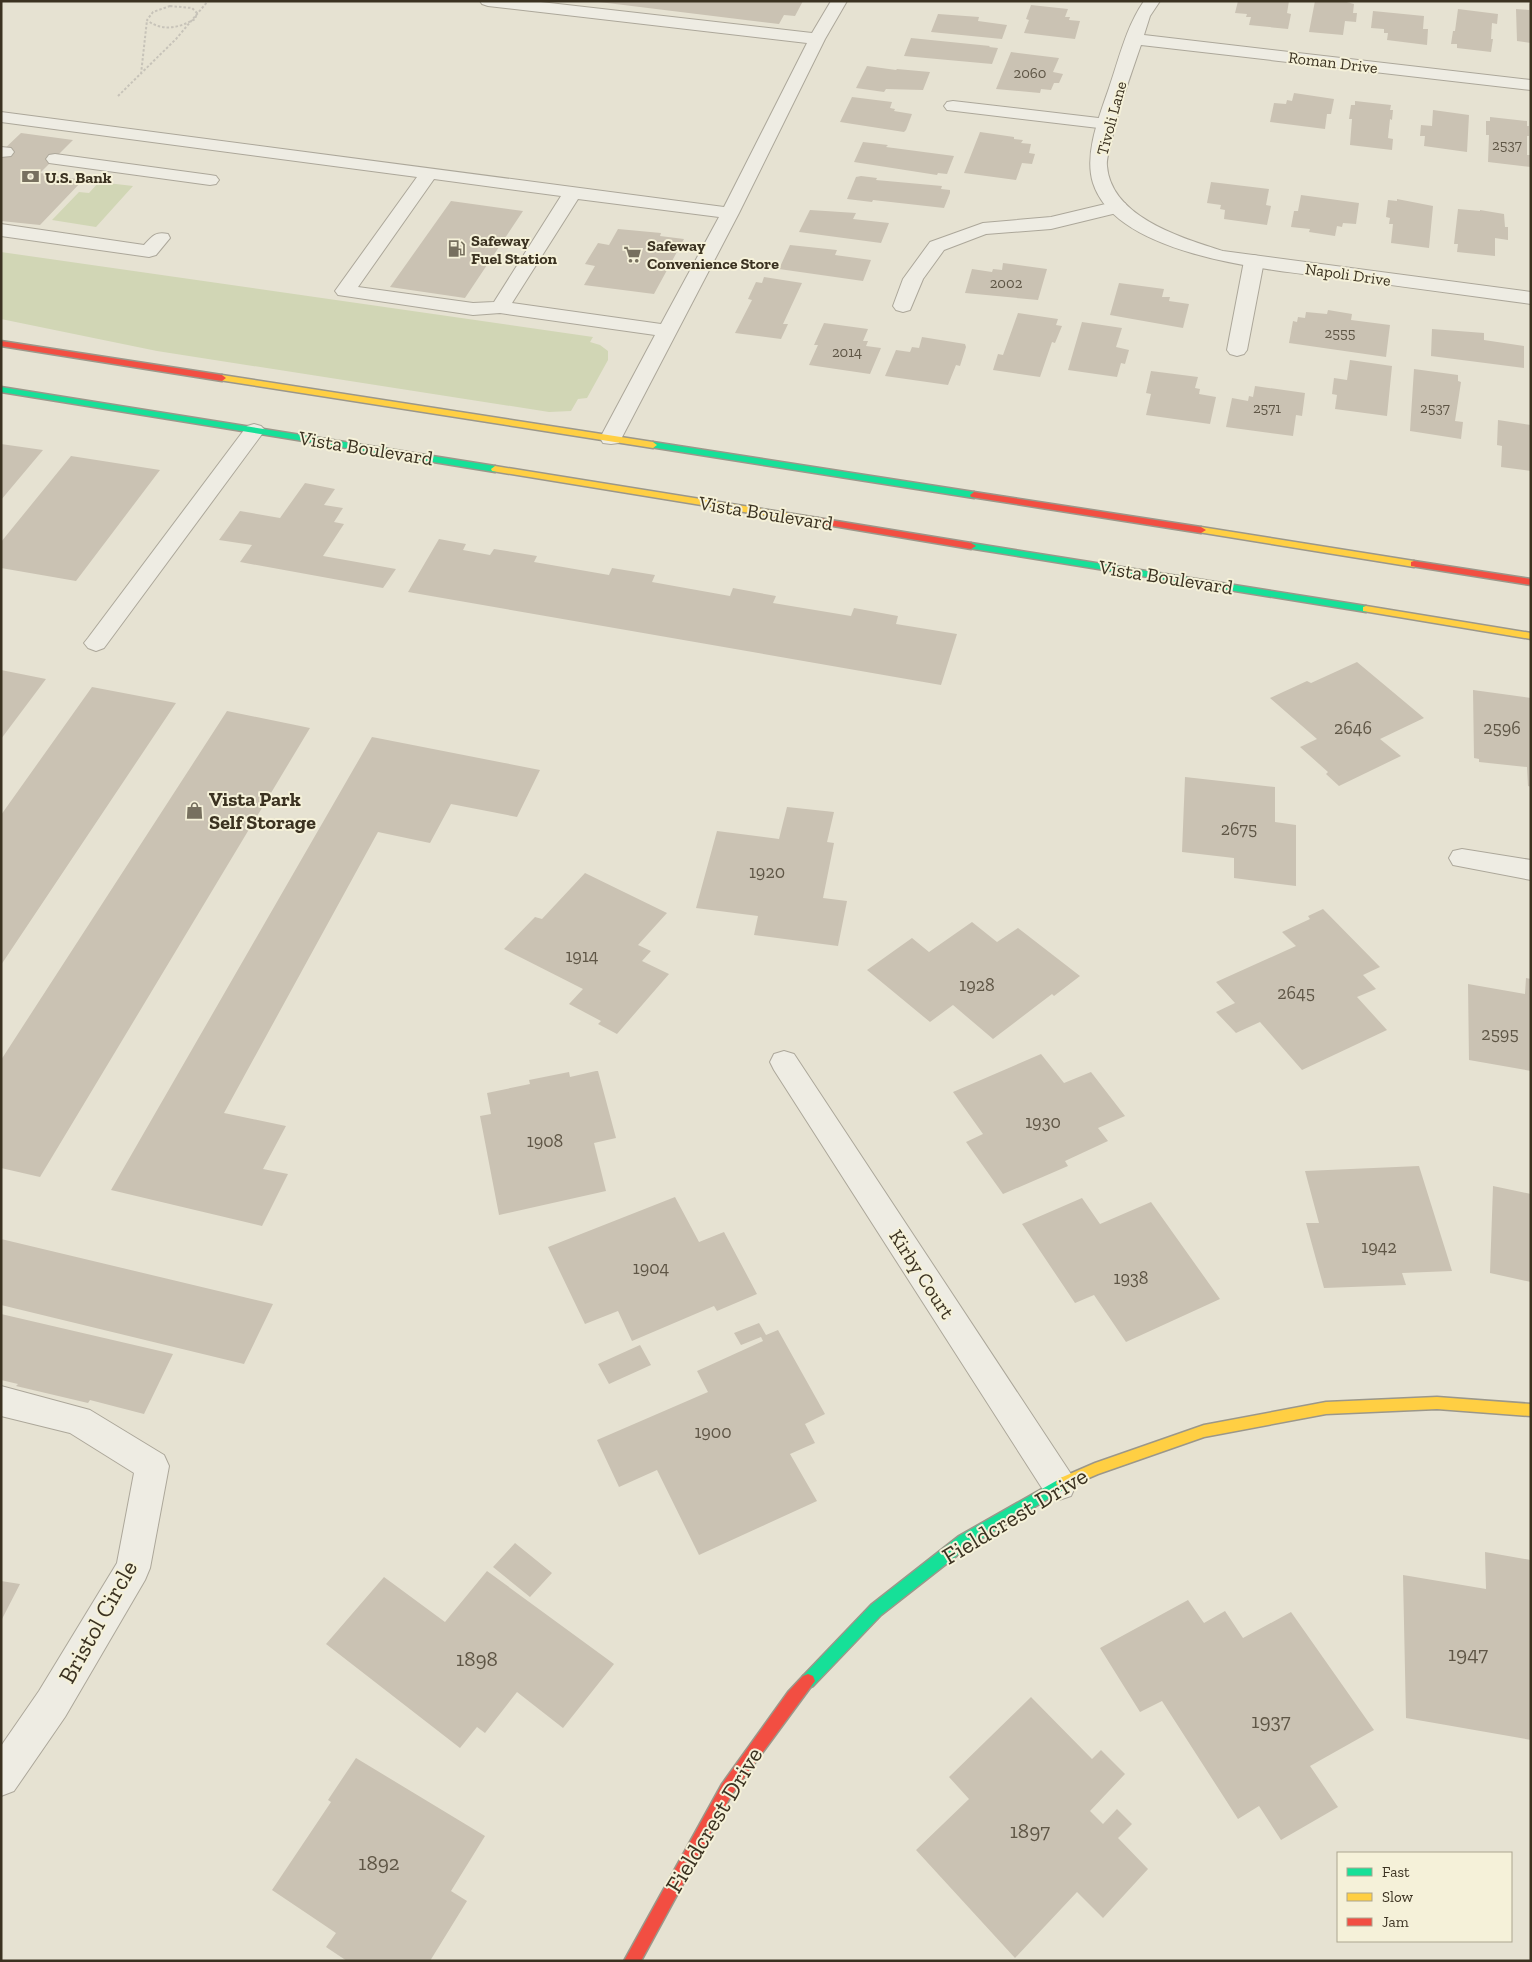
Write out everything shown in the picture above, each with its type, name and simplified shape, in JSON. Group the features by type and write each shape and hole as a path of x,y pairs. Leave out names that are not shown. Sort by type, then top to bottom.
{"main road":[{"path":"1,343 1531,582"},
{"name":"Vista Boulevard","path":"1,389 1531,636"},
{"name":"Fieldcrest Drive","path":"632,1961 727,1789 794,1697 876,1610 964,1541 1059,1485 1095,1468 1204,1431 1326,1408 1437,1403 1531,1410"}],"street":[{"path":"488,1 817,40"},
{"path":"611,438 839,1"},
{"name":"Tivoli Lane","path":"1151,1 1142,16 1134,39 1107,124 1098,165 1102,184 1118,208 1143,226 1167,238"},
{"name":"Roman Drive","path":"1134,39 1531,85"},
{"path":"953,106 1107,124"},
{"path":"1,117 730,212"},
{"path":"55,159 210,180"},
{"path":"429,173 345,291 473,309 500,306 666,331"},
{"path":"500,306 574,192"},
{"path":"903,306 913,279 937,246 983,228 1052,223 1118,208"},
{"path":"1,230 149,251 161,238"},
{"name":"Napoli Drive","path":"1167,238 1221,256 1531,298"},
{"path":"1237,350 1254,261"},
{"path":"96,643 254,430"},
{"path":"1462,858 1531,870"},
{"name":"Kirby Court","path":"784,1062 1059,1485"},
{"name":"Bristol Circle","path":"1,1401 78,1420 152,1466 133,1568 52,1704 1,1778"}],"path":[{"path":"117,97 195,19 208,1"},
{"path":"141,74 147,20 149,14 170,6 192,8 197,13 195,19 187,24 174,27 161,28 152,25 147,20"}],"green space":[{"path":"99,182 133,186 96,227 52,220 79,192 89,193"},
{"path":"1,252 593,337 590,342 600,345 608,351 608,360 587,398 578,399 571,411 549,412 157,351 1,319"}],"building":[{"path":"591,1 803,1 795,16 784,15 779,24"},
{"path":"1238,1 1289,1 1287,13 1291,14 1288,29 1249,25 1251,17 1246,17 1247,14 1235,13"},
{"path":"1315,1 1343,1 1354,4 1353,13 1357,13 1356,22 1345,21 1343,35 1309,32"},
{"path":"1529,4 1531,4 1531,43 1517,41 1516,9 1529,10"},
{"path":"1031,5 1068,9 1065,17 1070,17 1069,20 1080,21 1075,39 1024,33 1029,20 1026,19"},
{"path":"1458,9 1498,14 1497,24 1492,23 1491,39 1493,39 1491,52 1457,48 1457,44 1451,44"},
{"path":"1373,11 1424,16 1423,29 1428,29 1427,45 1387,40 1388,33 1384,33 1384,29 1371,28"},
{"path":"938,14 979,17 978,21 1007,25 1002,39 931,32"},
{"path":"911,38 998,48 992,64 904,56"},
{"path":"1011,52 1059,58 1053,72 1063,74 1059,83 1054,83 1051,90 1041,89 1040,93 996,89"},
{"path":"867,66 930,72 923,90 886,89 884,92 856,88"},
{"path":"1294,93 1334,99 1331,114 1327,114 1325,129 1270,122 1274,103 1286,104 1287,100 1292,101"},
{"path":"852,97 892,102 890,108 895,109 894,111 912,114 906,130 904,132 840,122"},
{"path":"1355,101 1391,105 1390,110 1393,110 1388,138 1393,139 1392,150 1350,145 1352,119 1349,119 1351,105 1355,105"},
{"path":"1433,110 1469,115 1467,152 1424,146 1425,136 1420,136 1421,125 1432,126"},
{"path":"1490,117 1527,121 1529,136 1527,136 1527,155 1531,155 1531,167 1488,162 1489,135 1486,135 1486,121 1490,121"},
{"path":"980,132 1014,137 1014,139 1023,140 1021,143 1031,144 1029,153 1035,154 1032,164 1022,163 1016,180 964,173"},
{"name":"U.S. Bank","path":"21,133 73,140 40,173 83,180 40,225 1,221 1,152"},
{"path":"863,142 954,156 947,174 938,173 937,175 854,162"},
{"path":"856,177 877,178 876,180 942,186 941,189 950,190 950,193 944,208 847,199"},
{"path":"1211,182 1269,189 1266,205 1271,206 1267,225 1224,219 1225,210 1220,209 1221,205 1207,203"},
{"path":"1301,195 1359,203 1356,224 1343,223 1342,227 1337,226 1335,236 1309,232 1310,229 1291,227 1294,211 1298,211"},
{"path":"1397,199 1433,206 1429,248 1391,243 1393,224 1389,224 1390,218 1386,217 1388,200 1397,201"},
{"name":"Safeway Fuel Station","path":"451,201 523,211 465,298 390,287"},
{"path":"1458,209 1504,214 1505,227 1508,227 1508,240 1495,238 1495,256 1457,252 1458,244 1454,244"},
{"path":"810,210 856,213 853,219 889,223 881,243 799,232"},
{"name":"Safeway Convenience Store","path":"618,229 661,233 660,236 684,239 654,294 584,285 595,266 585,264 598,243 609,245"},
{"path":"790,245 837,250 835,255 871,260 863,281 779,269"},
{"path":"1003,263 1047,269 1038,300 965,293 972,269 992,272 993,269 1002,270"},
{"path":"764,277 802,283 783,324 788,324 781,339 735,333 752,300 748,299 756,282 762,283"},
{"path":"1119,283 1164,289 1162,297 1170,297 1169,301 1189,304 1183,328 1110,315"},
{"path":"1328,310 1352,314 1351,320 1390,325 1386,357 1289,343 1293,321 1297,322 1298,317 1305,318 1306,312 1327,314"},
{"path":"1018,313 1058,319 1056,325 1062,326 1055,343 1052,342 1040,377 993,370 998,354 1003,355"},
{"path":"1082,322 1122,328 1116,347 1129,350 1125,364 1121,363 1117,377 1068,370"},
{"path":"824,323 868,329 863,341 868,341 866,346 881,348 870,374 809,365 818,345 814,345"},
{"path":"1432,329 1484,333 1484,340 1524,346 1524,368 1431,356"},
{"path":"922,337 965,344 966,347 960,366 956,365 948,385 885,376 896,350 910,352 912,347 919,348"},
{"path":"1350,360 1392,366 1387,416 1335,409 1337,395 1332,394 1334,378 1347,380"},
{"path":"1414,369 1458,375 1458,381 1461,382 1455,421 1463,422 1461,439 1410,431"},
{"path":"1151,371 1198,377 1195,388 1200,389 1199,394 1216,397 1210,424 1146,415 1151,394 1146,393"},
{"path":"1255,386 1305,393 1302,416 1296,415 1293,436 1226,427 1232,398 1248,401 1249,396 1253,397"},
{"path":"1498,420 1531,425 1531,471 1501,467 1502,446 1497,445"},
{"path":"1,444 43,450 1,500"},
{"path":"71,456 160,470 76,581 1,568 1,542"},
{"path":"305,483 335,489 324,505 343,508 334,522 344,524 323,556 396,569 383,588 240,562 252,545 219,540 240,511 280,518"},
{"path":"439,539 466,544 463,550 490,555 494,549 537,556 534,562 609,575 612,568 655,575 652,582 730,596 733,588 776,596 773,603 851,616 854,608 898,616 896,624 957,634 941,685 408,592"},
{"path":"1357,662 1424,718 1380,739 1401,756 1339,786 1326,774 1328,772 1300,747 1317,739 1270,698 1307,681 1311,683"},
{"path":"1,670 46,679 1,739"},
{"path":"92,687 176,703 1,965 1,815"},
{"path":"1473,690 1531,698 1531,787 1528,786 1527,767 1479,762 1479,759 1474,758"},
{"path":"227,711 310,728 40,1177 1,1168 1,1060"},
{"path":"372,737 540,770 517,817 451,804 430,843 378,832 224,1113 286,1126 263,1169 288,1174 262,1226 111,1190"},
{"path":"1185,777 1275,787 1275,822 1296,825 1296,886 1234,878 1234,858 1182,852"},
{"path":"787,807 834,812 827,842 834,843 823,898 847,901 838,946 754,935 758,916 696,908 717,831 779,839"},
{"path":"585,873 667,913 638,945 651,951 642,961 669,974 617,1034 598,1024 601,1021 569,1004 583,989 504,949 535,917 542,919"},
{"path":"1323,909 1380,967 1363,975 1376,989 1357,997 1387,1030 1302,1070 1260,1022 1236,1033 1216,1012 1235,1003 1216,982 1296,946 1282,932 1310,919 1308,916"},
{"path":"972,922 997,942 1018,928 1080,976 1054,996 1052,994 993,1039 953,1005 930,1022 867,970 912,938 929,952"},
{"path":"1526,978 1531,979 1531,1071 1469,1060 1468,984 1525,994"},
{"path":"1041,1054 1064,1083 1091,1072 1125,1116 1098,1128 1108,1141 1065,1161 1068,1166 1003,1194 966,1142 983,1134 953,1092"},
{"path":"598,1071 616,1138 594,1143 606,1191 499,1215 480,1116 491,1114 487,1093 530,1084 529,1080 569,1072 570,1077"},
{"path":"1419,1166 1452,1271 1402,1273 1406,1285 1324,1288 1306,1223 1319,1223 1305,1171"},
{"path":"1493,1186 1531,1194 1531,1282 1490,1273"},
{"path":"675,1197 699,1242 724,1232 757,1294 717,1311 714,1306 632,1341 618,1311 585,1324 548,1247"},
{"path":"1082,1198 1100,1224 1151,1202 1220,1299 1126,1342 1094,1295 1075,1303 1022,1224"},
{"path":"1,1239 273,1304 244,1364 1,1305"},
{"path":"1,1314 173,1354 144,1414 90,1400 88,1403 16,1386 18,1384 1,1380"},
{"path":"759,1323 766,1335 778,1330 825,1414 805,1424 815,1443 790,1454 817,1501 699,1555 657,1470 619,1487 597,1440 708,1392 697,1371 763,1341 761,1337 741,1345 734,1333"},
{"path":"640,1345 651,1365 609,1384 598,1364"},
{"path":"515,1543 552,1573 530,1597 493,1567"},
{"path":"1485,1552 1531,1560 1531,1740 1406,1718 1403,1575 1486,1589"},
{"path":"487,1571 614,1664 563,1728 517,1692 485,1733 477,1727 460,1748 326,1644 384,1577 445,1622"},
{"path":"1,1581 20,1584 1,1621"},
{"path":"1188,1600 1204,1623 1225,1611 1243,1638 1291,1612 1374,1730 1310,1766 1338,1807 1281,1840 1259,1806 1238,1819 1162,1701 1140,1712 1100,1648"},
{"path":"1031,1697 1092,1759 1101,1750 1125,1774 1090,1811 1103,1824 1117,1809 1132,1824 1118,1838 1148,1869 1103,1918 1077,1892 1015,1958 916,1850 969,1799 949,1777"},
{"path":"356,1758 485,1836 451,1891 467,1901 430,1961 347,1961 326,1947 336,1933 272,1890 331,1802 328,1800"}],"traffic: fast":[{"path":"1,389 495,469"},
{"path":"653,445 974,495"},
{"path":"971,546 1366,609"},
{"path":"808,1681 876,1610 964,1541 1063,1483"}],"traffic: slow":[{"path":"222,378 653,445"},
{"path":"495,469 818,521"},
{"path":"1201,530 1414,564"},
{"path":"1366,609 1531,636"},
{"path":"1063,1483 1095,1469 1204,1431 1326,1408 1437,1403 1531,1410"}],"traffic: jam":[{"path":"1,343 222,378"},
{"path":"974,495 1201,530"},
{"path":"818,521 971,546"},
{"path":"1414,564 1531,582"},
{"path":"632,1961 727,1789 793,1697 808,1681"}],"place":[{"name":"U.S. Bank","path":"31,177"},
{"name":"Safeway Fuel Station","path":"457,249"},
{"name":"Safeway Convenience Store","path":"633,254"},
{"name":"Vista Park Self Storage","path":"195,811"}]}
